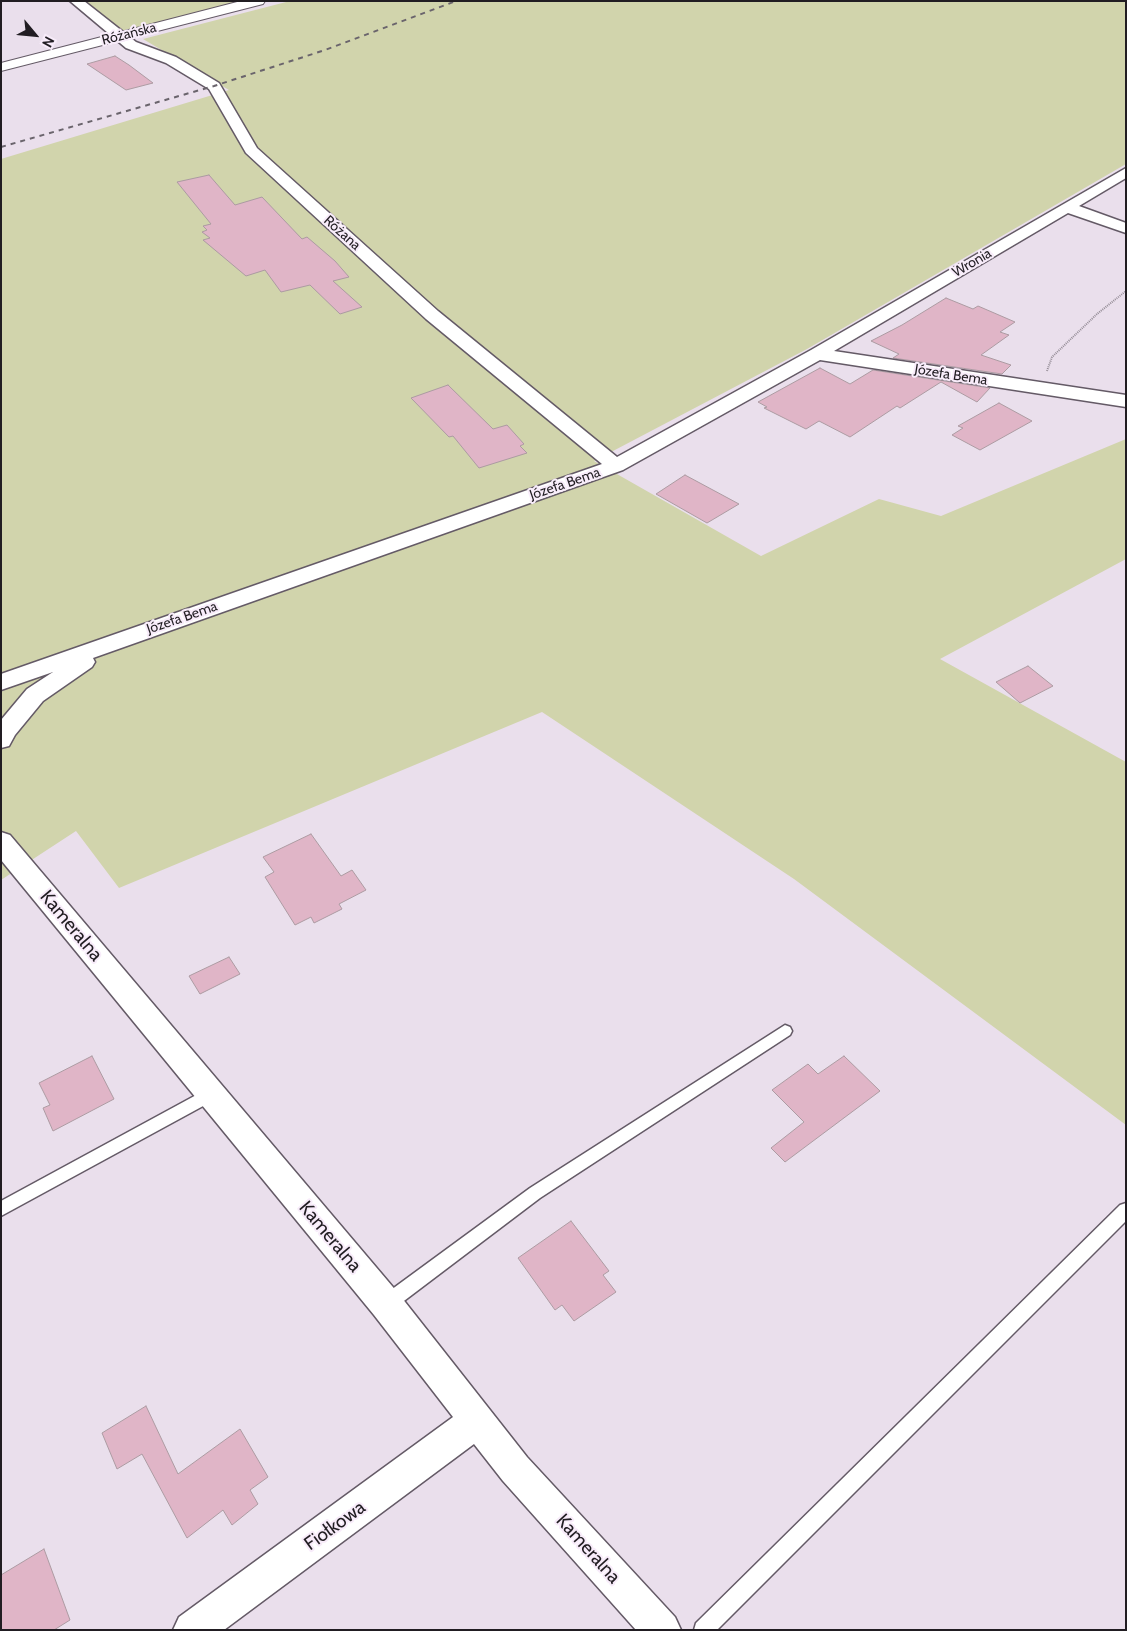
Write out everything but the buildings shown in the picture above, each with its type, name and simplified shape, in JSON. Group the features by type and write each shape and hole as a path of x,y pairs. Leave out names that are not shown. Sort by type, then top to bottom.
{"main road":[{"name":"Różańska","path":"1,67 258,1"}],"street":[{"name":"Różana","path":"76,1 131,45 171,60 214,86 251,150 432,315 616,466"},
{"name":"Wronia","path":"817,354 1126,172"},
{"path":"1068,207 1126,228"},
{"name":"Józefa Bema","path":"1,682 616,466 817,354 1126,400"},
{"path":"1,740 5,731 35,696 112,643"},
{"name":"Kameralna","path":"1,842 386,1304 515,1469 662,1630"},
{"name":"Fiołkowa","path":"192,1630 436,1452 476,1420"}],"lane":[{"path":"386,1304 535,1193 785,1031"},
{"path":"1,1209 211,1094"},
{"path":"703,1630 1126,1210"}],"path":[{"path":"1058,391 1045,376 1052,357 1097,314 1126,291"}],"green space":[{"path":"80,1 241,1 117,33"},
{"path":"290,1 1126,1 1126,164 807,349 594,461 761,556 879,499 941,516 1126,439 1126,559 940,659 1126,762 1126,1125 794,879 542,712 119,888 76,831 1,880 1,159 229,90 143,39"}],"railway":[{"path":"1,147 214,86 325,50 456,1"}]}
